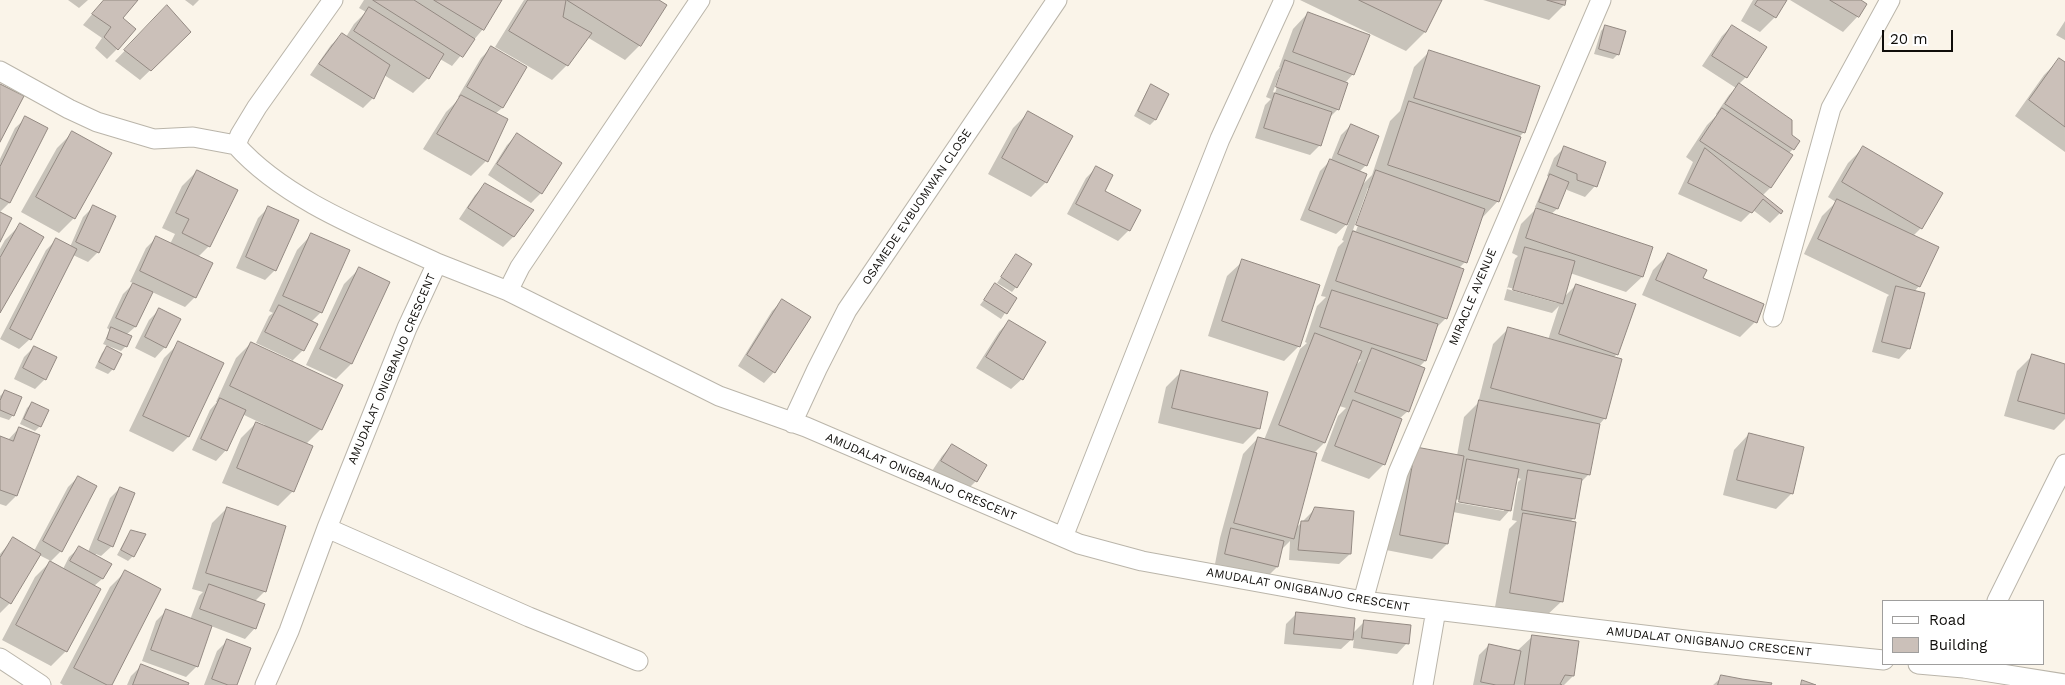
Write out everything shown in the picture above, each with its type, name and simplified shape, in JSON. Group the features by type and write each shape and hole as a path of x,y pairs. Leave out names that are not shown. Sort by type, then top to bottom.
{"street":[{"path":"236,145 257,107 334,0"},
{"path":"508,291 520,267 700,0"},
{"name":"OSAMEDE EVBUOMWAN CLOSE","path":"792,423 847,310 1057,0"},
{"path":"1064,537 1220,139 1284,0"},
{"name":"MIRACLE AVENUE","path":"1363,601 1398,473 1601,0"},
{"path":"1773,317 1831,108 1890,0"},
{"path":"0,71 69,109 97,122 154,139 193,137 236,145 248,159 290,190 328,212 437,263"},
{"name":"AMUDALAT ONIGBANJO CRESCENT","path":"265,685 289,631 327,528 407,328 437,263 508,291 719,396 792,423 1079,544 1142,561 1363,601 1702,642 1882,660"},
{"path":"1997,600 2065,464"},
{"path":"327,528 529,617 638,661"},
{"path":"1423,685 1436,610"},
{"path":"0,658 41,685"},
{"path":"1942,665 1965,666 2065,684"}],"building":[{"path":"104,0 138,0 123,18 136,29 118,50 104,37 111,27 92,14"},
{"path":"373,0 414,0 475,39 463,57"},
{"path":"434,0 502,0 484,30"},
{"path":"528,0 566,0 563,17 592,33 568,66 509,31"},
{"path":"567,0 659,0 667,5 641,46"},
{"path":"1359,0 1442,0 1426,32"},
{"path":"1547,0 1566,0 1565,5"},
{"path":"1758,0 1787,0 1776,18 1755,5"},
{"path":"1830,0 1861,0 1867,4 1859,17"},
{"path":"167,5 191,32 151,71 124,50"},
{"path":"369,7 444,54 429,79 354,31"},
{"path":"1308,12 1370,35 1354,75 1293,52"},
{"path":"1605,25 1626,31 1619,55 1599,49"},
{"path":"1732,25 1767,47 1747,78 1712,56"},
{"path":"342,33 390,65 374,99 319,64"},
{"path":"491,46 527,67 503,108 467,87"},
{"path":"1429,50 1540,86 1525,133 1414,98"},
{"path":"2059,58 2065,62 2065,127 2029,100"},
{"path":"1285,60 1348,83 1339,110 1276,87"},
{"path":"1739,83 1792,120 1792,135 1800,141 1794,150 1725,104"},
{"path":"0,84 24,96 0,142"},
{"path":"1151,84 1169,94 1156,120 1138,111"},
{"path":"1275,93 1332,112 1321,146 1264,128"},
{"path":"461,95 508,119 488,162 437,134"},
{"path":"1409,101 1521,137 1499,202 1388,165"},
{"path":"1722,108 1793,155 1771,188 1700,141"},
{"path":"1028,111 1073,136 1047,183 1002,158"},
{"path":"25,116 48,128 10,203 0,198 0,167"},
{"path":"1351,124 1379,136 1367,166 1338,154"},
{"path":"72,131 112,153 75,219 36,197"},
{"path":"517,133 562,163 542,194 497,164"},
{"path":"1564,146 1606,162 1597,187 1577,180 1577,174 1557,166"},
{"path":"1863,146 1943,193 1922,229 1842,182"},
{"path":"1705,148 1783,211 1781,214 1763,199 1752,213 1688,183"},
{"path":"1330,159 1367,174 1347,225 1309,210"},
{"path":"1096,166 1113,175 1105,191 1141,210 1130,231 1076,204"},
{"path":"197,170 238,190 210,247 182,233 189,219 176,213"},
{"path":"1376,170 1485,209 1467,263 1356,225"},
{"path":"1550,174 1569,182 1558,209 1539,202"},
{"path":"485,183 534,210 514,237 468,208"},
{"path":"1837,199 1939,247 1920,287 1818,239"},
{"path":"93,205 116,216 99,253 76,242"},
{"path":"268,206 299,220 276,271 246,257"},
{"path":"1536,208 1653,247 1643,277 1526,238"},
{"path":"0,212 12,218 0,242"},
{"path":"20,223 44,237 0,313 0,258"},
{"path":"1353,231 1464,269 1447,319 1336,281"},
{"path":"311,233 350,250 322,313 283,296"},
{"path":"156,236 213,263 196,298 140,271"},
{"path":"56,238 77,249 31,340 10,329"},
{"path":"1525,247 1575,261 1563,304 1513,290"},
{"path":"1668,253 1707,270 1703,278 1764,304 1757,323 1656,280"},
{"path":"1016,254 1032,264 1017,288 1001,277"},
{"path":"1242,259 1320,285 1300,347 1222,321"},
{"path":"359,267 390,282 352,364 320,349"},
{"path":"133,283 153,292 136,327 116,318"},
{"path":"995,283 1017,298 1007,314 984,300"},
{"path":"1576,284 1636,304 1618,355 1559,334"},
{"path":"1896,286 1925,293 1910,349 1882,342"},
{"path":"1332,290 1438,324 1426,361 1320,327"},
{"path":"782,299 811,317 775,373 747,355"},
{"path":"279,305 318,324 304,351 265,332"},
{"path":"159,308 181,319 166,348 145,337"},
{"path":"1009,320 1046,342 1023,380 986,357"},
{"path":"111,327 132,336 127,347 107,339"},
{"path":"1508,327 1622,359 1606,419 1491,388"},
{"path":"1315,333 1362,351 1325,443 1279,425"},
{"path":"178,341 224,363 189,437 143,416"},
{"path":"251,342 343,385 322,430 230,386"},
{"path":"34,346 57,357 46,380 23,368"},
{"path":"107,346 122,354 114,370 99,362"},
{"path":"1372,348 1425,368 1409,412 1355,392"},
{"path":"2032,354 2065,364 2065,414 2018,401"},
{"path":"1181,370 1268,392 1260,429 1172,408"},
{"path":"5,390 22,397 14,416 0,410 0,401"},
{"path":"220,398 246,410 227,451 201,439"},
{"path":"1353,400 1402,419 1385,465 1335,446"},
{"path":"1479,400 1600,424 1590,475 1469,450"},
{"path":"32,402 49,410 41,427 24,419"},
{"path":"256,422 313,446 294,492 237,468"},
{"path":"19,427 40,435 17,496 0,490 0,436 13,441"},
{"path":"1749,433 1804,447 1793,494 1737,480"},
{"path":"1258,437 1317,453 1294,539 1234,523"},
{"path":"952,444 987,465 977,482 941,461"},
{"path":"1416,447 1464,456 1448,544 1400,535"},
{"path":"1467,459 1519,469 1511,511 1459,502"},
{"path":"1528,470 1582,479 1575,519 1522,510"},
{"path":"78,476 97,486 62,552 43,541"},
{"path":"120,487 135,493 113,547 98,540"},
{"path":"227,507 286,526 266,592 206,573"},
{"path":"1315,507 1354,511 1351,554 1298,550 1301,521 1308,521"},
{"path":"1523,513 1576,522 1563,602 1510,593"},
{"path":"1231,528 1284,541 1278,567 1225,554"},
{"path":"131,530 146,534 134,557 121,550"},
{"path":"13,537 41,554 11,604 0,597 0,558"},
{"path":"79,546 112,564 103,579 70,561"},
{"path":"50,561 101,589 67,652 16,625"},
{"path":"125,570 161,589 112,685 107,685 74,668"},
{"path":"209,584 265,604 256,629 200,609"},
{"path":"166,609 212,626 198,667 151,650"},
{"path":"1296,612 1355,618 1353,640 1294,634"},
{"path":"1364,620 1411,625 1409,644 1362,638"},
{"path":"1532,635 1579,641 1574,676 1565,675 1560,684 1562,685 1525,685"},
{"path":"227,639 251,648 237,685 228,685 212,679"},
{"path":"1489,644 1521,651 1514,685 1496,685 1481,682"},
{"path":"141,664 189,683 188,685 133,685"},
{"path":"1721,675 1772,683 1771,685 1718,685"},
{"path":"1802,680 1816,685 1801,685"}]}
